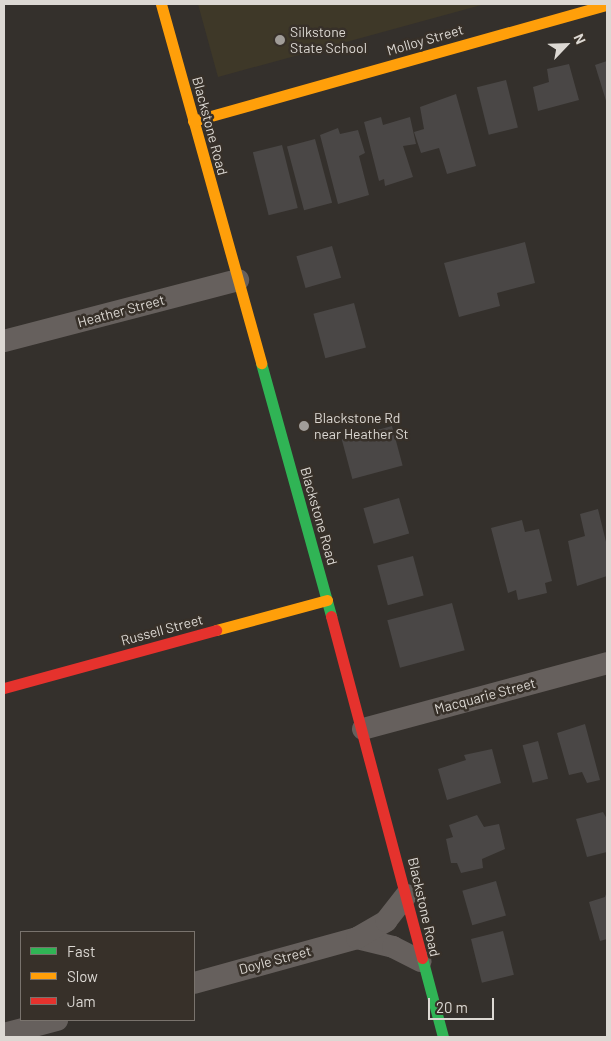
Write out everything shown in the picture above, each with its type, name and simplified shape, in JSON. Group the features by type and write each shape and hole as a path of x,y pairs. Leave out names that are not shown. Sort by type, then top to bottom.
{"main road":[{"name":"Blackstone Road","path":"161,4 328,600 443,1037"},
{"name":"Molloy Street","path":"192,120 607,5"},
{"name":"Russell Street","path":"4,688 328,600"}],"street":[{"name":"Heather Street","path":"4,341 238,280"},
{"name":"Macquarie Street","path":"363,729 607,663"},
{"name":"Doyle Street","path":"195,983 357,938 386,921 406,895"},
{"name":"Doyle Street","path":"357,938 393,946 422,960"},
{"path":"4,1034 54,1021"}],"shaded area":[{"name":"Silkstone State School","path":"198,4 485,4 218,77"}],"building":[{"path":"607,61 607,104 595,65"},
{"path":"569,64 579,100 538,111 533,87 549,82 547,69"},
{"path":"506,80 518,128 489,135 477,87"},
{"path":"456,94 476,166 447,174 439,148 421,153 414,132 424,129 420,107"},
{"path":"381,117 383,125 410,117 416,144 403,146 413,177 385,186 384,179 379,181 364,122"},
{"path":"338,128 340,134 358,130 365,153 359,156 369,195 338,204 320,135"},
{"path":"315,139 332,203 304,210 287,147"},
{"path":"282,145 298,208 269,215 253,152"},
{"path":"525,242 535,283 497,293 500,306 459,317 444,263"},
{"path":"332,246 341,278 306,288 296,256"},
{"path":"354,303 366,347 325,358 313,314"},
{"path":"392,426 403,466 352,479 342,439"},
{"path":"399,498 409,534 374,544 363,508"},
{"path":"598,509 607,546 607,576 577,586 568,541 585,536 580,514"},
{"path":"522,520 525,532 539,529 552,581 545,583 547,593 518,600 516,590 508,593 491,528"},
{"path":"413,556 424,596 388,605 377,566"},
{"path":"452,603 465,650 400,668 387,620"},
{"path":"585,724 600,780 587,783 582,772 569,775 557,733"},
{"path":"538,741 548,779 533,783 523,745"},
{"path":"492,749 501,783 447,800 438,769 466,760 464,755"},
{"path":"603,812 607,819 607,852 587,857 576,819"},
{"path":"477,815 484,827 499,824 505,849 482,859 483,868 461,873 457,863 451,863 446,839 453,837 449,825"},
{"path":"496,881 506,916 472,925 462,891"},
{"path":"607,891 607,939 600,941 589,902 605,897"},
{"path":"503,931 514,975 482,983 471,939"}],"traffic: fast":[{"path":"261,363 331,616"},
{"path":"422,958 443,1037"}],"traffic: slow":[{"path":"161,4 261,363"},
{"path":"193,121 607,5"},
{"path":"216,630 327,600"}],"traffic: jam":[{"path":"331,616 422,958"},
{"path":"4,688 216,630"}],"place":[{"name":"Silkstone State School","path":"280,40"},
{"name":"Blackstone Rd near Heather St","path":"304,426"}]}
